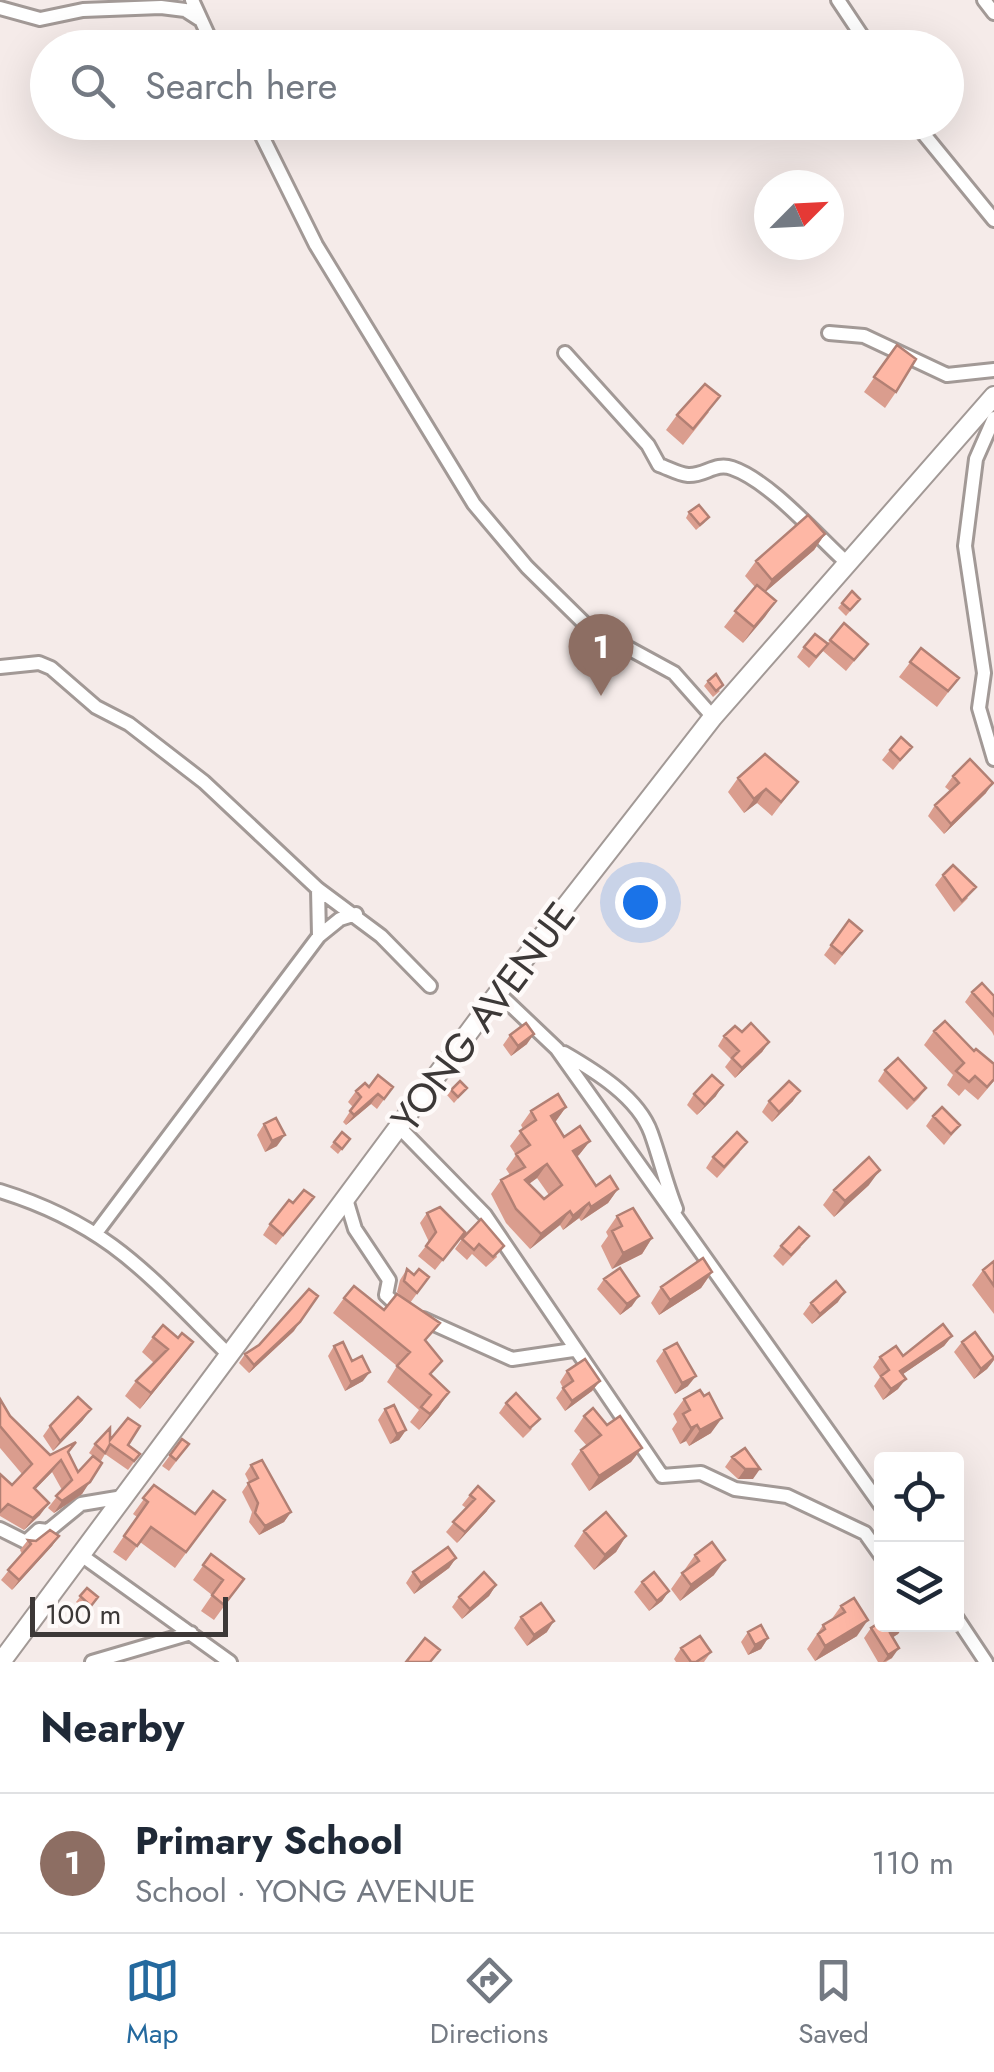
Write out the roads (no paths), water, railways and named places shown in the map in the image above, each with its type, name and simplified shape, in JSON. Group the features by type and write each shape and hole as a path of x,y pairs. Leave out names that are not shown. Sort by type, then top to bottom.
{"street":[{"path":"192,0 204,30"},
{"path":"838,0 858,30"},
{"path":"984,0 994,13"},
{"path":"0,8 40,20 83,10 161,7 185,10 198,19"},
{"path":"264,140 316,245 474,504 526,567 586,626 674,673 714,717"},
{"path":"929,140 994,220"},
{"path":"829,334 864,336 948,375 994,370"},
{"path":"565,353 648,445 659,465 684,475 702,474 717,466 741,472 846,562"},
{"name":"YONG AVENUE","path":"1,1662 498,994 714,717 994,396"},
{"path":"994,418 976,459 966,546 984,673 979,708 994,759"},
{"path":"0,667 39,663 67,679 96,707 130,724 204,782 318,888 356,914 430,986"},
{"path":"318,888 318,936"},
{"path":"96,1232 318,936 340,919 356,914"},
{"path":"498,994 558,1049 592,1070 634,1106 650,1130 682,1225"},
{"path":"558,1049 874,1496"},
{"path":"399,1128 485,1215 662,1476 701,1473 734,1489 787,1496 865,1534 874,1547"},
{"path":"0,1190 38,1202 130,1254 228,1354"},
{"path":"346,1200 355,1229 389,1280 386,1295 402,1311 512,1359 573,1350"},
{"path":"0,1529 26,1542 39,1530 48,1531 81,1504 123,1497"},
{"path":"80,1555 230,1662"},
{"path":"964,1630 986,1662"},
{"path":"92,1662 138,1655 192,1633"}],"place":[{"name":"Primary School","path":"601,696"}]}
